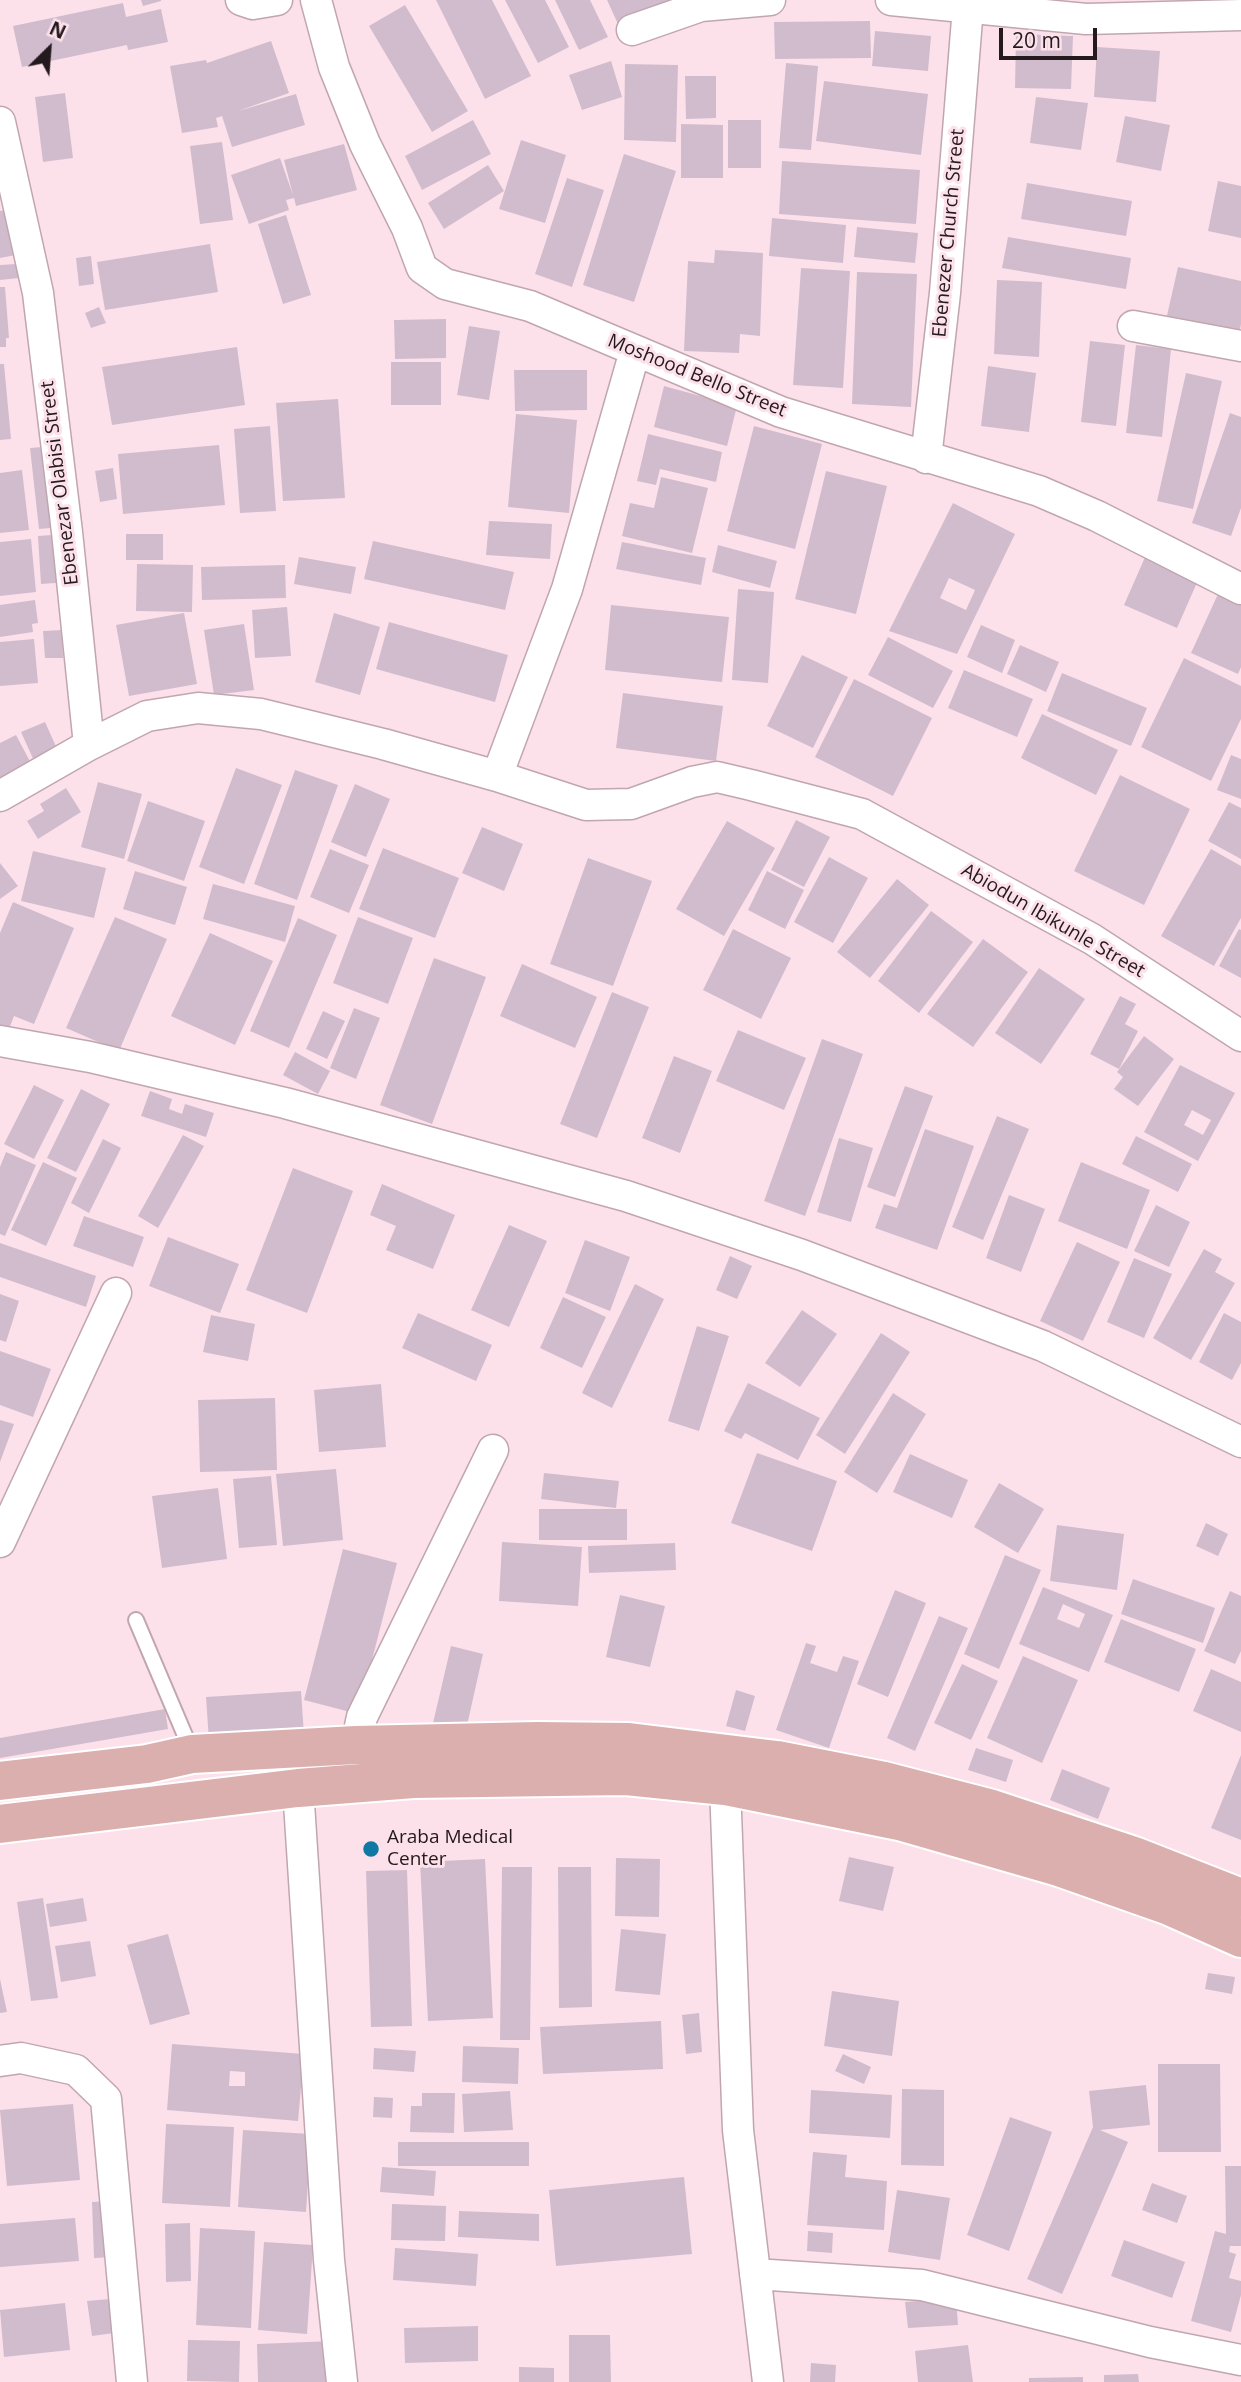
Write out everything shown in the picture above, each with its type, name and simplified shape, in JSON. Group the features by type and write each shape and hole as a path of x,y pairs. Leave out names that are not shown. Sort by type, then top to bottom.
{"main road":[{"path":"0,1781 147,1764 192,1754 356,1745 629,1742 778,1759 884,1781 992,1809 1134,1856 1241,1898"},
{"path":"0,1824 298,1788 413,1779 626,1776 725,1786 902,1822 1059,1867 1167,1905 1241,1938"}],"street":[{"path":"241,0 253,4 278,0"},
{"name":"Moshood Bello Street","path":"316,0 339,80 365,144 407,228 422,268 445,284 530,306 780,412 1039,491 1097,516 1241,589"},
{"path":"632,30 701,6 770,0"},
{"path":"891,0 1086,19 1241,15"},
{"name":"Ebenezer Church Street","path":"926,458 945,293 968,7"},
{"name":"Ebenezar Olabisi Street","path":"0,122 38,293 89,746"},
{"path":"1133,326 1241,346"},
{"path":"497,776 567,589 635,351"},
{"name":"Abiodun Ibikunle Street","path":"89,746 147,716 198,708 261,714 497,776 586,805 631,804 692,782 717,777 862,814 1092,939 1241,1035"},
{"path":"0,796 89,746"},
{"path":"0,1041 90,1058 285,1103 626,1196 802,1255 1043,1346 1241,1441"},
{"path":"0,1542 116,1293"},
{"path":"356,1745 362,1717 493,1450"},
{"path":"725,1786 738,2130 768,2382"},
{"path":"298,1788 328,2260 342,2382"},
{"path":"0,2061 21,2058 76,2070 106,2099 132,2382"},
{"path":"755,2274 922,2285 1150,2342 1241,2360"}],"lane":[{"path":"136,1620 192,1754"}],"building":[{"path":"141,0 161,0 161,1 143,6"},
{"path":"436,0 492,0 531,76 485,99"},
{"path":"505,0 545,0 569,47 538,63"},
{"path":"555,0 590,0 608,37 579,50"},
{"path":"607,0 675,0 618,24"},
{"path":"123,3 126,17 161,9 168,42 128,50 127,45 22,67 13,26"},
{"path":"405,5 468,111 432,132 369,26"},
{"path":"870,21 871,58 775,59 774,22"},
{"path":"875,31 931,36 928,71 872,66"},
{"path":"1016,34 1073,36 1071,89 1015,88"},
{"path":"271,41 289,93 238,111 296,94 305,125 232,147 222,116 216,118 218,127 182,133 170,66 206,60 207,63"},
{"path":"1097,47 1160,51 1156,102 1094,97"},
{"path":"611,61 622,97 582,110 569,75"},
{"path":"786,63 818,66 811,150 779,148"},
{"path":"625,64 678,65 676,142 624,140"},
{"path":"685,76 716,76 716,118 686,119"},
{"path":"824,81 928,94 921,155 816,141"},
{"path":"65,93 73,158 43,162 35,97"},
{"path":"1036,97 1088,103 1081,150 1030,143"},
{"path":"1125,116 1170,125 1161,171 1116,162"},
{"path":"473,120 491,154 422,190 405,156"},
{"path":"728,120 761,120 761,168 728,168"},
{"path":"681,124 723,125 723,178 681,178"},
{"path":"521,140 566,155 545,223 499,209"},
{"path":"222,142 233,220 200,224 190,146"},
{"path":"344,144 357,190 296,206 294,198 286,200 289,210 249,224 231,175 280,158 293,195 284,160"},
{"path":"624,154 676,171 634,302 583,285"},
{"path":"782,161 920,170 916,224 779,214"},
{"path":"488,165 504,191 444,229 428,203"},
{"path":"567,178 604,190 572,287 535,274"},
{"path":"1218,181 1241,186 1241,238 1208,231"},
{"path":"1027,183 1132,201 1126,236 1021,219"},
{"path":"11,209 21,254 0,258 0,211"},
{"path":"286,215 311,295 283,304 258,224"},
{"path":"772,218 846,225 843,263 769,256"},
{"path":"857,227 918,233 915,263 854,257"},
{"path":"1008,237 1131,258 1126,289 1002,268"},
{"path":"210,244 218,292 105,310 97,262"},
{"path":"715,250 763,253 760,336 740,334 739,353 684,351 688,261 714,263"},
{"path":"91,256 94,284 79,286 76,258"},
{"path":"17,264 19,278 0,280 0,265"},
{"path":"1178,267 1241,281 1239,335 1166,320"},
{"path":"801,268 850,271 843,388 793,385"},
{"path":"857,272 917,274 911,407 852,404"},
{"path":"997,280 1042,282 1039,357 994,354"},
{"path":"0,287 5,287 9,338 6,338 6,347 0,347"},
{"path":"99,307 106,323 91,328 85,313"},
{"path":"446,319 446,358 395,359 394,320"},
{"path":"469,326 500,331 489,400 457,395"},
{"path":"1090,341 1125,345 1116,426 1081,422"},
{"path":"1136,345 1171,349 1162,437 1126,433"},
{"path":"237,347 245,405 112,425 102,367"},
{"path":"391,362 441,362 441,405 391,405"},
{"path":"0,364 4,364 11,439 0,440"},
{"path":"988,366 1036,373 1029,432 981,426"},
{"path":"514,370 587,370 587,410 515,411"},
{"path":"1186,373 1222,381 1193,509 1157,501"},
{"path":"664,386 737,406 727,446 654,427"},
{"path":"338,399 345,498 283,501 276,403"},
{"path":"1230,413 1241,417 1241,508 1231,536 1192,523"},
{"path":"516,414 577,420 569,513 508,507"},
{"path":"270,426 276,511 240,513 234,429"},
{"path":"754,426 822,444 795,549 727,531"},
{"path":"648,434 722,452 716,482 660,469 656,485 637,481"},
{"path":"219,445 225,505 123,514 118,454"},
{"path":"54,446 62,527 39,529 30,448"},
{"path":"113,468 117,499 100,502 95,471"},
{"path":"22,470 29,530 0,533 0,473"},
{"path":"826,471 887,486 856,614 795,599"},
{"path":"661,477 708,488 692,553 622,536 630,503 654,508"},
{"path":"953,503 1015,534 957,654 889,631","holes":["949,578 975,590 966,610 940,598"]},
{"path":"489,521 552,524 550,559 486,555"},
{"path":"65,534 69,582 41,584 38,536"},
{"path":"126,534 163,534 163,560 126,560"},
{"path":"31,539 36,592 0,596 0,542"},
{"path":"373,541 514,572 505,610 364,579"},
{"path":"622,542 706,558 701,585 616,569"},
{"path":"718,545 777,561 770,588 712,572"},
{"path":"1146,555 1199,578 1177,628 1124,605"},
{"path":"299,557 356,567 351,594 294,584"},
{"path":"137,564 193,565 192,612 136,611"},
{"path":"285,565 286,598 202,600 201,567"},
{"path":"738,589 774,592 768,683 732,680"},
{"path":"1218,594 1241,605 1241,667 1238,674 1191,653"},
{"path":"35,600 38,623 32,624 33,632 0,637 0,605"},
{"path":"611,605 729,617 722,682 605,670"},
{"path":"287,607 291,656 255,658 252,610"},
{"path":"184,613 197,684 129,696 116,625"},
{"path":"334,613 380,627 360,695 315,682"},
{"path":"389,622 508,655 495,702 376,669"},
{"path":"244,624 254,690 214,695 204,630"},
{"path":"981,625 1015,640 1002,673 967,657"},
{"path":"62,630 63,658 45,658 43,631"},
{"path":"888,637 953,671 933,708 868,675"},
{"path":"34,639 38,683 0,686 0,642"},
{"path":"1020,645 1059,662 1046,692 1007,674"},
{"path":"802,655 848,677 813,748 767,726"},
{"path":"1184,658 1241,686 1241,719 1211,781 1141,747"},
{"path":"964,670 1033,699 1017,737 948,708"},
{"path":"1062,673 1147,708 1131,746 1047,711"},
{"path":"854,679 932,718 893,796 815,757"},
{"path":"623,693 723,706 716,761 616,748"},
{"path":"1042,714 1118,750 1096,795 1021,758"},
{"path":"45,722 59,753 35,763 21,732"},
{"path":"16,735 33,767 0,784 0,743"},
{"path":"1231,755 1241,759 1241,799 1217,790"},
{"path":"236,768 282,785 244,884 199,867"},
{"path":"295,770 338,785 297,900 254,884"},
{"path":"1120,775 1190,809 1144,905 1074,871"},
{"path":"98,782 142,794 124,859 81,847"},
{"path":"355,784 390,799 366,857 331,842"},
{"path":"66,788 81,812 38,839 27,821 44,811 40,804"},
{"path":"148,801 205,821 184,881 127,861"},
{"path":"1229,802 1241,808 1241,859 1208,841"},
{"path":"796,820 830,837 804,887 771,870"},
{"path":"727,821 775,848 724,936 676,909"},
{"path":"482,827 523,844 504,891 462,873"},
{"path":"383,848 459,878 435,938 359,909"},
{"path":"330,849 369,865 349,913 310,897"},
{"path":"1211,849 1241,866 1241,918 1214,966 1161,936"},
{"path":"33,851 106,868 94,918 21,901"},
{"path":"829,857 868,878 833,943 794,922"},
{"path":"588,858 652,881 613,986 550,964"},
{"path":"0,863 18,886 0,899"},
{"path":"135,871 187,887 175,925 123,909"},
{"path":"767,871 804,890 785,929 748,910"},
{"path":"897,879 929,905 870,978 837,952"},
{"path":"213,884 295,906 285,942 203,919"},
{"path":"13,902 74,928 34,1024 14,1016 9,1029 0,1025 0,933"},
{"path":"931,911 973,942 919,1013 878,981"},
{"path":"115,917 167,939 119,1051 66,1028"},
{"path":"358,917 413,938 388,1004 333,983"},
{"path":"298,918 337,935 289,1048 250,1031"},
{"path":"733,929 791,958 761,1019 703,990"},
{"path":"1239,929 1241,930 1241,978 1219,966"},
{"path":"210,933 273,961 235,1045 171,1016"},
{"path":"983,939 1028,972 973,1047 927,1014"},
{"path":"434,958 486,977 432,1124 380,1105"},
{"path":"522,964 597,997 575,1048 500,1016"},
{"path":"1039,968 1085,999 1041,1064 995,1033"},
{"path":"612,992 649,1007 597,1138 560,1124"},
{"path":"1120,996 1136,1004 1125,1024 1138,1031 1119,1069 1090,1054"},
{"path":"354,1008 380,1018 356,1079 330,1068"},
{"path":"323,1011 345,1021 327,1059 306,1049"},
{"path":"738,1030 806,1058 784,1110 716,1081"},
{"path":"1144,1036 1174,1059 1138,1106 1114,1089 1123,1077 1117,1072"},
{"path":"822,1039 863,1054 805,1216 764,1201"},
{"path":"295,1052 330,1071 318,1094 283,1075"},
{"path":"674,1056 712,1071 680,1153 642,1138"},
{"path":"1180,1065 1235,1093 1198,1161 1144,1132","holes":["1192,1110 1211,1120 1203,1135 1184,1125"]},
{"path":"34,1085 64,1100 34,1159 4,1144"},
{"path":"905,1086 933,1096 895,1197 867,1187"},
{"path":"81,1089 110,1104 76,1172 47,1158"},
{"path":"150,1091 172,1099 169,1109 182,1114 185,1104 214,1113 206,1137 141,1116"},
{"path":"997,1116 1029,1129 983,1240 952,1227"},
{"path":"925,1129 974,1146 937,1250 875,1228 884,1204 897,1208"},
{"path":"183,1135 204,1146 158,1228 138,1216"},
{"path":"1136,1136 1192,1164 1178,1192 1122,1164"},
{"path":"839,1138 873,1148 851,1222 817,1212"},
{"path":"103,1139 121,1148 89,1213 71,1203"},
{"path":"6,1152 36,1165 5,1236 0,1234 0,1167"},
{"path":"43,1162 77,1178 46,1246 11,1230"},
{"path":"1081,1162 1150,1190 1127,1249 1058,1221"},
{"path":"293,1168 353,1191 307,1313 246,1290"},
{"path":"382,1184 455,1215 433,1269 386,1250 396,1226 370,1215"},
{"path":"1009,1195 1045,1209 1021,1272 986,1258"},
{"path":"1156,1205 1190,1222 1169,1267 1134,1251"},
{"path":"84,1216 144,1237 133,1267 73,1246"},
{"path":"509,1225 547,1241 509,1327 471,1310"},
{"path":"168,1237 239,1264 220,1313 149,1286"},
{"path":"585,1240 630,1257 610,1311 565,1293"},
{"path":"1077,1242 1120,1262 1083,1341 1040,1321"},
{"path":"0,1243 96,1276 86,1307 0,1277"},
{"path":"1204,1249 1222,1259 1215,1272 1235,1283 1191,1360 1153,1338"},
{"path":"730,1256 752,1266 737,1299 716,1290"},
{"path":"1134,1258 1172,1274 1144,1338 1107,1322"},
{"path":"635,1284 664,1299 612,1408 582,1393"},
{"path":"0,1294 19,1301 6,1342 0,1340"},
{"path":"563,1297 606,1317 582,1368 540,1348"},
{"path":"802,1310 837,1334 800,1387 765,1363"},
{"path":"418,1313 492,1345 476,1381 402,1348"},
{"path":"1224,1313 1241,1322 1241,1363 1232,1380 1199,1362"},
{"path":"211,1315 255,1324 248,1361 203,1352"},
{"path":"697,1326 729,1336 699,1431 668,1421"},
{"path":"881,1333 910,1352 845,1454 816,1435"},
{"path":"0,1351 51,1369 33,1417 0,1405"},
{"path":"748,1383 820,1418 798,1460 745,1433 741,1439 724,1431"},
{"path":"381,1384 386,1447 319,1452 314,1390"},
{"path":"893,1393 926,1414 877,1493 844,1472"},
{"path":"275,1398 277,1470 200,1472 198,1400"},
{"path":"0,1420 14,1424 0,1462"},
{"path":"757,1453 837,1481 812,1551 731,1523"},
{"path":"910,1454 968,1480 952,1518 893,1492"},
{"path":"336,1469 343,1540 283,1546 276,1474"},
{"path":"544,1473 619,1481 616,1508 541,1499"},
{"path":"271,1476 277,1545 239,1548 233,1479"},
{"path":"999,1483 1044,1509 1018,1553 974,1527"},
{"path":"218,1488 227,1559 162,1568 152,1496"},
{"path":"539,1509 627,1509 627,1540 539,1540"},
{"path":"1206,1523 1228,1534 1218,1556 1196,1546"},
{"path":"1057,1525 1124,1534 1117,1590 1050,1581"},
{"path":"502,1542 582,1547 578,1606 499,1601"},
{"path":"675,1543 676,1570 589,1573 588,1546"},
{"path":"343,1549 397,1563 358,1714 304,1700"},
{"path":"1005,1555 1041,1570 999,1669 964,1654"},
{"path":"1133,1579 1215,1608 1203,1643 1121,1614"},
{"path":"1043,1587 1113,1615 1089,1672 1019,1644","holes":["1063,1604 1085,1614 1079,1628 1057,1619"]},
{"path":"895,1590 926,1603 888,1697 857,1684"},
{"path":"1230,1591 1241,1596 1241,1651 1235,1664 1204,1651"},
{"path":"620,1595 665,1606 650,1667 606,1657"},
{"path":"939,1616 968,1628 915,1751 887,1738"},
{"path":"1121,1619 1196,1649 1179,1692 1104,1662"},
{"path":"806,1643 816,1646 810,1663 837,1672 843,1656 859,1661 829,1748 776,1730"},
{"path":"451,1646 483,1654 466,1730 433,1723"},
{"path":"1023,1656 1078,1680 1042,1763 987,1738"},
{"path":"962,1664 998,1681 971,1740 934,1723"},
{"path":"1211,1669 1241,1682 1241,1732 1193,1711"},
{"path":"736,1690 755,1696 745,1731 726,1726"},
{"path":"301,1691 304,1735 209,1741 206,1697"},
{"path":"165,1709 168,1729 0,1758 0,1738"},
{"path":"976,1748 1013,1760 1006,1782 968,1770"},
{"path":"1241,1755 1241,1840 1211,1828"},
{"path":"1062,1769 1110,1788 1098,1819 1050,1800"},
{"path":"849,1857 894,1867 883,1911 839,1901"},
{"path":"616,1858 660,1859 659,1917 615,1916"},
{"path":"485,1859 493,2018 428,2021 420,1862"},
{"path":"502,1867 532,1867 530,2040 500,2040"},
{"path":"558,1867 591,1867 592,2007 559,2008"},
{"path":"407,1870 412,2026 371,2027 366,1871"},
{"path":"43,1898 58,1998 31,2001 17,1902"},
{"path":"83,1898 87,1921 50,1927 46,1904"},
{"path":"621,1929 666,1934 660,1995 615,1991"},
{"path":"168,1934 190,2014 150,2025 127,1945"},
{"path":"90,1941 96,1976 61,1982 55,1946"},
{"path":"1208,1973 1235,1977 1232,1994 1205,1989"},
{"path":"0,1979 7,2012 0,2013"},
{"path":"832,1991 899,2001 892,2056 824,2046"},
{"path":"699,2013 702,2052 686,2054 682,2015"},
{"path":"661,2021 663,2069 543,2074 540,2027"},
{"path":"172,2044 304,2054 298,2121 167,2110","holes":["230,2071 245,2072 245,2086 229,2086"]},
{"path":"463,2046 519,2048 518,2084 462,2082"},
{"path":"374,2048 416,2051 414,2072 373,2069"},
{"path":"843,2054 871,2067 864,2084 835,2071"},
{"path":"1158,2064 1220,2064 1221,2152 1158,2152"},
{"path":"1146,2085 1150,2125 1100,2130 1128,2142 1062,2294 1027,2279 1093,2127 1089,2091"},
{"path":"902,2089 944,2090 944,2166 901,2165"},
{"path":"811,2090 892,2095 890,2138 809,2133"},
{"path":"510,2091 513,2130 464,2132 462,2094"},
{"path":"422,2093 455,2093 454,2133 410,2132 411,2106 422,2106"},
{"path":"374,2097 393,2098 392,2118 373,2117"},
{"path":"73,2104 80,2180 7,2186 0,2110"},
{"path":"1010,2117 1052,2132 1009,2251 967,2235"},
{"path":"166,2124 234,2127 230,2207 162,2203"},
{"path":"243,2130 311,2134 306,2212 238,2207"},
{"path":"398,2142 529,2142 529,2166 398,2166"},
{"path":"813,2152 847,2155 845,2177 887,2181 884,2230 807,2225"},
{"path":"1225,2166 1241,2166 1241,2246 1230,2246 1229,2252 1236,2254 1229,2278 1241,2281 1241,2295 1231,2332 1191,2321 1215,2231 1226,2234"},
{"path":"382,2167 436,2171 434,2196 380,2192"},
{"path":"684,2177 692,2254 556,2266 549,2190"},
{"path":"1152,2183 1187,2196 1177,2223 1142,2210"},
{"path":"897,2190 950,2198 940,2260 888,2252"},
{"path":"111,2201 113,2257 94,2258 92,2202"},
{"path":"392,2204 446,2206 445,2241 391,2240"},
{"path":"459,2211 539,2214 539,2241 458,2237"},
{"path":"75,2218 79,2261 0,2267 0,2224"},
{"path":"190,2223 191,2281 166,2282 165,2224"},
{"path":"200,2228 255,2231 251,2328 196,2325"},
{"path":"808,2231 833,2233 832,2253 807,2251"},
{"path":"1124,2240 1185,2262 1172,2298 1111,2276"},
{"path":"264,2242 313,2245 307,2334 258,2330"},
{"path":"395,2248 478,2254 476,2286 393,2280"},
{"path":"956,2298 958,2325 908,2328 905,2302"},
{"path":"110,2299 114,2333 92,2336 87,2301"},
{"path":"65,2303 70,2350 4,2357 0,2310"},
{"path":"478,2326 478,2361 405,2363 404,2328"},
{"path":"569,2335 610,2335 611,2382 569,2382"},
{"path":"188,2340 240,2341 239,2382 187,2381"},
{"path":"333,2341 335,2382 258,2382 257,2344"},
{"path":"968,2345 973,2382 918,2382 915,2351"},
{"path":"811,2363 836,2365 835,2382 810,2382"},
{"path":"519,2367 554,2368 554,2382 519,2382"},
{"path":"1138,2374 1139,2382 1104,2382 1104,2375"},
{"path":"1083,2377 1083,2382 1029,2382 1029,2378"}],"place":[{"name":"Araba Medical Center","path":"371,1849"}]}
